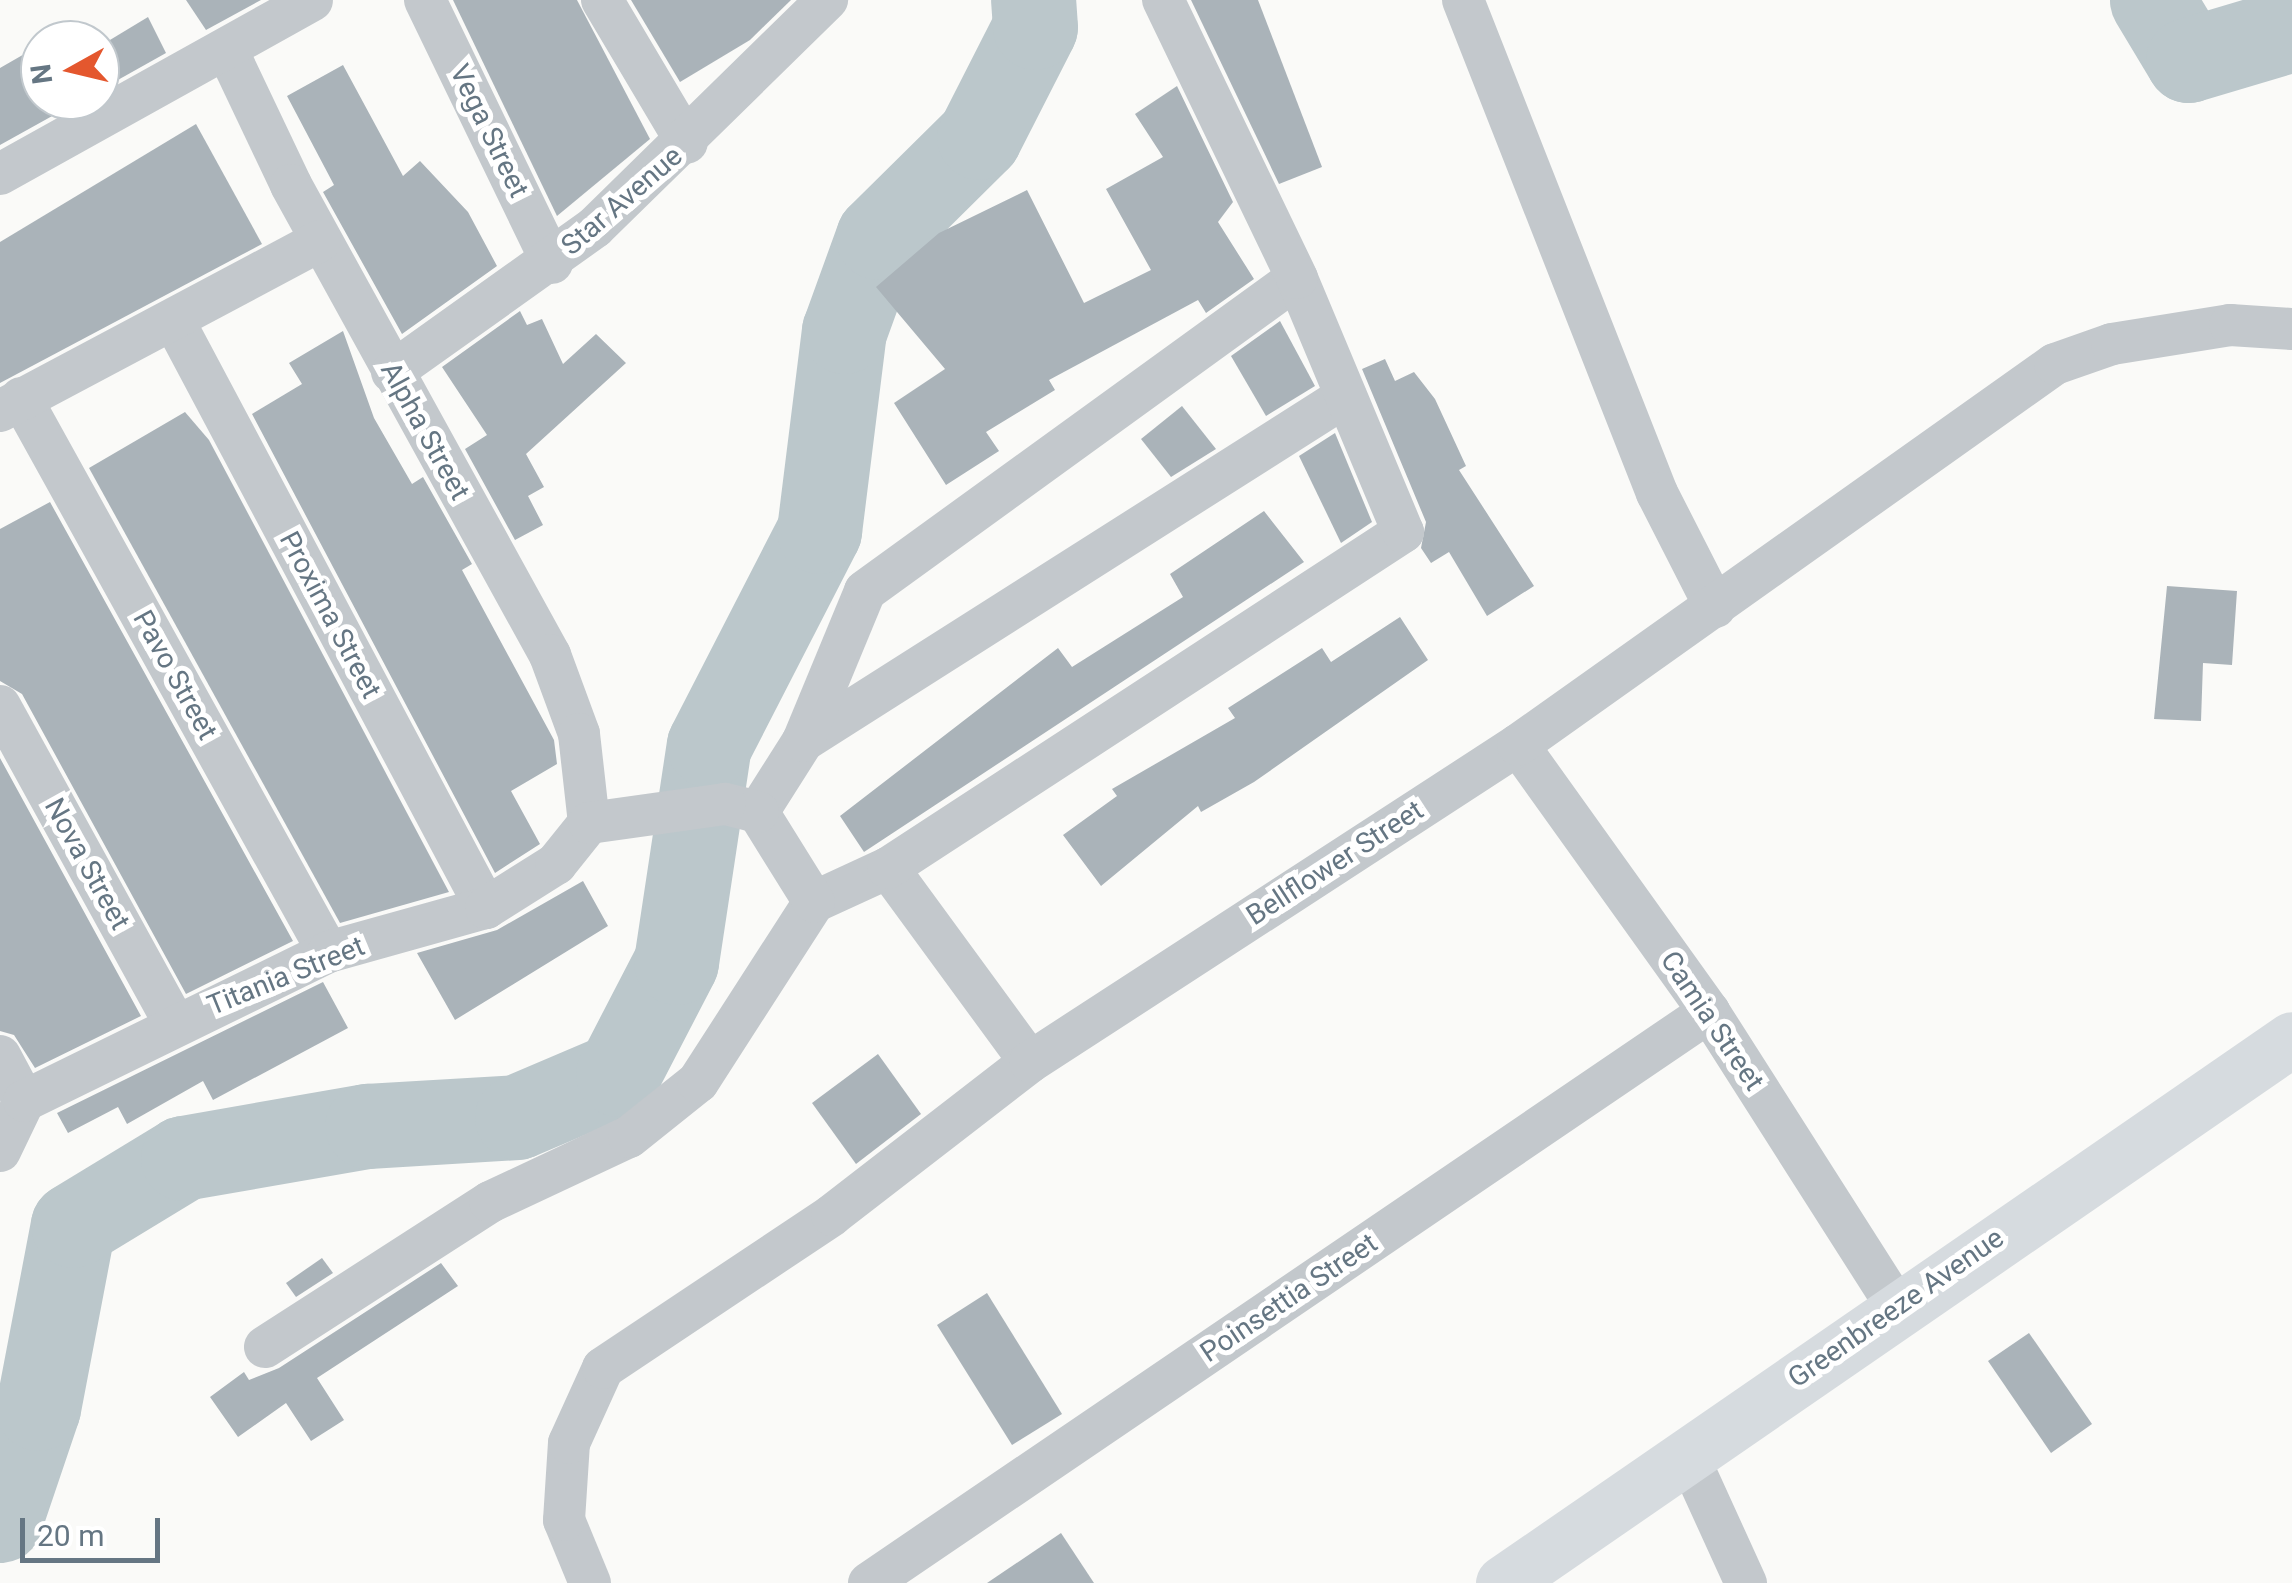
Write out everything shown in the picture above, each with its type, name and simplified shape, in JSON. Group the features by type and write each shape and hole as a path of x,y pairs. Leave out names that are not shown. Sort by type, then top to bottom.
{"street":[{"path":"0,174 312,0"},
{"name":"Vega Street","path":"425,0 552,263"},
{"path":"602,0 688,143"},
{"path":"265,1347 490,1202 629,1137 698,1082 814,902 888,868 1404,532 1298,278 1163,0"},
{"path":"1463,0 1657,494 1715,607"},
{"name":"Star Avenue","path":"392,372 552,263 688,143 806,9"},
{"name":"Alpha Street","path":"227,50 320,240 550,655 579,734 600,819"},
{"path":"11,405 320,240"},
{"path":"803,741 865,591 1298,278"},
{"name":"Proxima Street","path":"174,321 486,908"},
{"name":"Bellflower Street","path":"590,1583 565,1500 569,1443 603,1368 832,1216 1030,1062 1518,744 2055,364 2213,328 2292,328"},
{"path":"600,819 742,808 803,741 1346,396"},
{"name":"Pavo Street","path":"11,405 328,952"},
{"name":"Nova Street","path":"0,706 174,1023"},
{"name":"Camia Street","path":"1518,744 1709,1012 1896,1306"},
{"path":"742,808 814,902"},
{"name":"Titania Street","path":"24,1101 174,1023 328,952 486,908 556,864 600,819"},
{"path":"888,868 1030,1062"},
{"name":"Poinsettia Street","path":"869,1583 1709,1012"},
{"name":"Greenbreeze Avenue","path":"1503,1583 1896,1306 2292,1039"},
{"path":"0,1056 24,1101 0,1150"},
{"path":"1688,1456 1746,1583"}],"building":[{"path":"186,0 261,0 206,30"},
{"path":"453,0 577,0 650,139 557,216"},
{"path":"631,0 791,0 750,40 680,82"},
{"path":"1191,0 1258,0 1322,167 1279,184"},
{"path":"148,17 166,53 120,79 120,34"},
{"path":"20,56 20,120 45,120 0,145 0,68"},
{"path":"343,65 403,176 420,161 468,212 497,266 402,334 323,192 334,185 287,96"},
{"path":"1177,86 1233,202 1218,222 1254,279 1206,313 1198,300 1049,380 1055,390 986,432 999,451 946,485 894,403 945,369 876,287 939,233 1027,190 1084,303 1151,270 1106,189 1163,157 1135,114"},
{"path":"196,124 262,244 0,383 0,242"},
{"path":"520,311 527,325 542,319 563,364 596,334 626,363 526,454 544,487 528,496 543,525 515,540 465,449 487,435 442,367"},
{"path":"1280,321 1315,386 1266,416 1231,356"},
{"path":"343,331 374,418 412,484 423,477 472,564 462,570 554,740 557,764 511,791 540,844 495,873 252,414 302,384 289,363"},
{"path":"1385,359 1395,381 1414,372 1435,399 1466,466 1459,470 1534,586 1487,616 1449,552 1431,563 1421,548 1426,522 1362,369"},
{"path":"1182,406 1216,449 1171,477 1141,439"},
{"path":"185,412 209,440 449,892 340,923 89,468"},
{"path":"1335,433 1372,522 1341,543 1299,456"},
{"path":"50,502 293,941 186,994 22,694 0,681 0,529"},
{"path":"1264,511 1304,562 864,852 840,816 1058,648 1072,667 1183,597 1170,574"},
{"path":"2167,586 2237,591 2232,665 2203,663 2201,721 2154,719"},
{"path":"1400,617 1428,660 1254,782 1201,812 1198,806 1101,886 1063,835 1117,796 1112,789 1235,718 1228,708 1322,648 1331,662"},
{"path":"0,758 141,1016 35,1068 14,1035 0,1031"},
{"path":"583,881 608,926 455,1020 417,953 497,930"},
{"path":"323,982 348,1028 213,1100 203,1081 127,1124 118,1107 68,1133 57,1113"},
{"path":"878,1054 921,1114 856,1164 812,1103"},
{"path":"322,1258 333,1273 296,1297 286,1283"},
{"path":"441,1263 458,1286 317,1378 344,1420 311,1441 286,1403 238,1437 210,1397 244,1372 249,1380 279,1368"},
{"path":"987,1293 1062,1414 1012,1445 937,1325"},
{"path":"2029,1333 2092,1424 2051,1453 1988,1361"},
{"path":"1061,1533 1094,1583 987,1583"}],"waterway":[{"path":"0,1520 38,1408 73,1225 183,1158 367,1126 517,1117 618,1074 676,962 709,745 819,531 844,331 878,237 979,137 1035,27 1033,0"},
{"path":"2152,0 2188,60 2292,29"}]}
